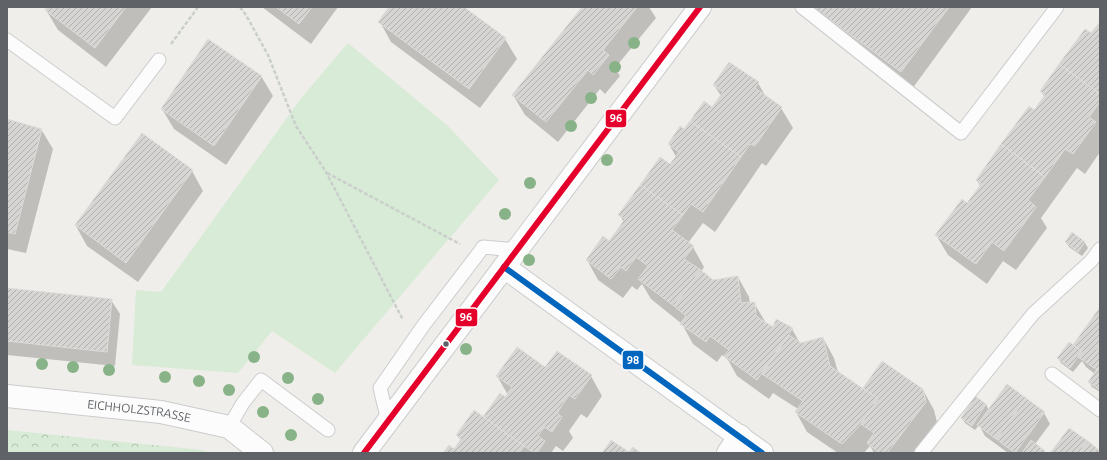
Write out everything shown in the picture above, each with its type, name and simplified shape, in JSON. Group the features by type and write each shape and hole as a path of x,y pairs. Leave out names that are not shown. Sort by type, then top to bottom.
{"street":[{"path":"364,453 700,7"},
{"path":"511,259 734,445 762,453"},
{"name":"EICHHOLZSTRASSE","path":"7,396 160,412 229,427 262,453"}],"lane":[{"path":"802,7 961,133 1057,7"},
{"path":"7,40 114,118 159,60"},
{"path":"388,421 380,388 413,340 483,247 511,259"},
{"path":"921,453 1033,314 1095,264 1100,249"},
{"path":"1052,374 1100,410"},
{"path":"229,427 243,403 260,380 328,430"}],"path":[{"path":"159,60 198,7"},
{"path":"240,7 246,14 268,55 296,126 326,172 413,340"},
{"path":"326,172 478,254"}],"green space":[{"path":"348,43 448,126 499,180 335,373 272,331 238,373 132,365 136,290 161,292 302,97"},
{"path":"7,430 202,450 210,453 7,453"}],"building":[{"path":"47,7 126,7 95,48 45,10"},
{"path":"276,7 312,7 299,24"},
{"path":"389,7 464,7 506,38 469,89 378,22"},
{"path":"582,7 637,7 603,50 609,55 593,75 588,70 546,122 512,95"},
{"path":"813,7 949,7 901,72"},
{"path":"1100,22 1100,94 1059,64 1085,29 1091,33"},
{"path":"208,39 262,76 214,146 161,109"},
{"path":"729,62 759,82 755,88 782,107 755,146 750,144 741,157 690,121 704,101 712,107 723,92 713,85"},
{"path":"1059,64 1100,94 1100,102 1089,117 1096,122 1073,154 1065,149 1045,177 1001,144 1029,106 1034,110 1045,95 1040,91"},
{"path":"7,119 42,129 15,234 7,232"},
{"path":"690,121 741,157 703,212 691,204 683,215 640,185 660,157 670,164 679,152 668,144 680,126 684,129"},
{"path":"142,133 193,170 126,263 75,225"},
{"path":"1001,144 1045,177 1028,200 1036,207 1004,251 992,242 976,264 935,235 962,199 967,203 981,184 976,180"},
{"path":"640,185 683,215 672,230 694,246 684,259 701,270 674,306 638,279 648,266 636,257 626,271 621,267 611,279 586,260 603,236 609,241 625,219 618,215"},
{"path":"1072,232 1085,242 1078,252 1065,242"},
{"path":"701,270 713,280 738,276 741,303 755,302 756,316 773,327 776,319 793,328 757,380 724,356 729,350 710,336 706,342 680,324 686,316 674,306"},
{"path":"7,288 112,299 107,352 7,341"},
{"path":"1100,307 1100,346 1087,363 1078,357 1082,351 1073,345"},
{"path":"789,335 801,343 823,337 830,366 878,399 861,424 842,444 795,412 803,401 762,374"},
{"path":"1069,342 1082,351 1070,368 1057,358"},
{"path":"1100,346 1100,365 1097,370 1087,363"},
{"path":"517,347 545,367 557,351 592,375 575,399 569,395 557,413 562,417 552,432 544,427 538,436 545,441 537,453 534,453 483,417 500,393 505,397 512,387 496,376"},
{"path":"882,361 923,389 926,402 888,452 879,453 867,443 874,433 861,424 878,399 863,388"},
{"path":"1100,365 1100,390 1088,382"},
{"path":"1007,384 1026,398 996,439 977,425"},
{"path":"975,396 986,404 972,426 961,418"},
{"path":"1026,398 1045,412 1015,453 996,439"},
{"path":"474,410 524,446 519,453 443,453 449,445 454,449 461,439 456,435"},
{"path":"1069,428 1088,441 1079,453 1050,453"},
{"path":"611,440 629,452 633,447 641,453 602,453"},
{"path":"1031,440 1045,451 1043,453 1022,453"},
{"path":"1088,441 1100,451 1100,453 1079,453"}],"transit line":[{"name":"96","path":"364,453 700,7"},
{"name":"98","path":"504,267 762,453"}]}
